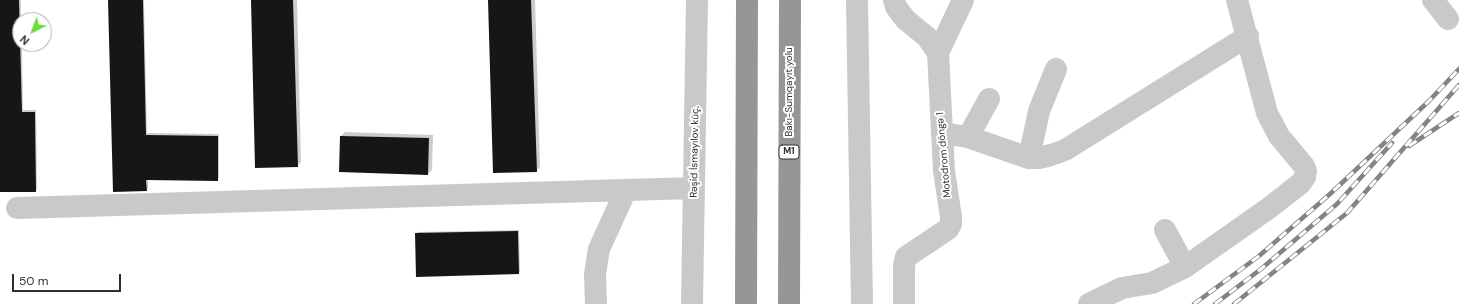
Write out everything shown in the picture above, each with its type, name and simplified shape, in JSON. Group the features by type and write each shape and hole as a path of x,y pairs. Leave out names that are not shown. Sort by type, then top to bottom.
{"highway":[{"path":"746,304 747,0"},
{"name":"Bakı-Sumqayıt yolu","path":"789,304 790,0"}],"street":[{"name":"Rəşid İsmayılov küç.","path":"692,304 697,0"},
{"path":"857,0 862,304"},
{"path":"894,0 896,7 906,20 927,37 938,53"},
{"path":"938,53 963,0"},
{"path":"1089,304 1122,288 1152,284 1185,267 1270,208 1301,183 1305,177 1306,171 1304,166 1279,136 1267,113 1248,36 1237,0"},
{"path":"1433,0 1448,19"},
{"path":"942,133 968,137 1029,158 1040,158 1065,150 1248,36"},
{"name":"Motodrom döngə 1","path":"904,304 904,264 906,257 948,230 951,224 946,195 938,53"},
{"path":"1029,158 1039,111 1056,69"},
{"path":"968,137 989,99"},
{"path":"17,208 694,188"},
{"path":"596,304 595,274 598,249 626,190"},
{"path":"1165,230 1185,267"}],"building":[{"path":"0,0 19,0 19,12 12,12 12,52 20,52 22,112 35,112 36,192 0,192"},
{"path":"108,0 143,0 146,135 218,136 218,181 146,180 147,191 113,192"},
{"path":"251,0 293,0 298,167 255,168"},
{"path":"488,0 531,0 537,172 493,173"},
{"path":"340,136 429,138 428,175 339,172"},
{"path":"518,231 519,274 416,277 415,233"}],"railway":[{"path":"1194,304 1259,256 1330,194 1429,101 1459,69"},
{"path":"1234,304 1347,213 1459,85"},
{"path":"1409,146 1459,113"},
{"path":"1215,304 1261,269 1337,204 1392,143"}]}
